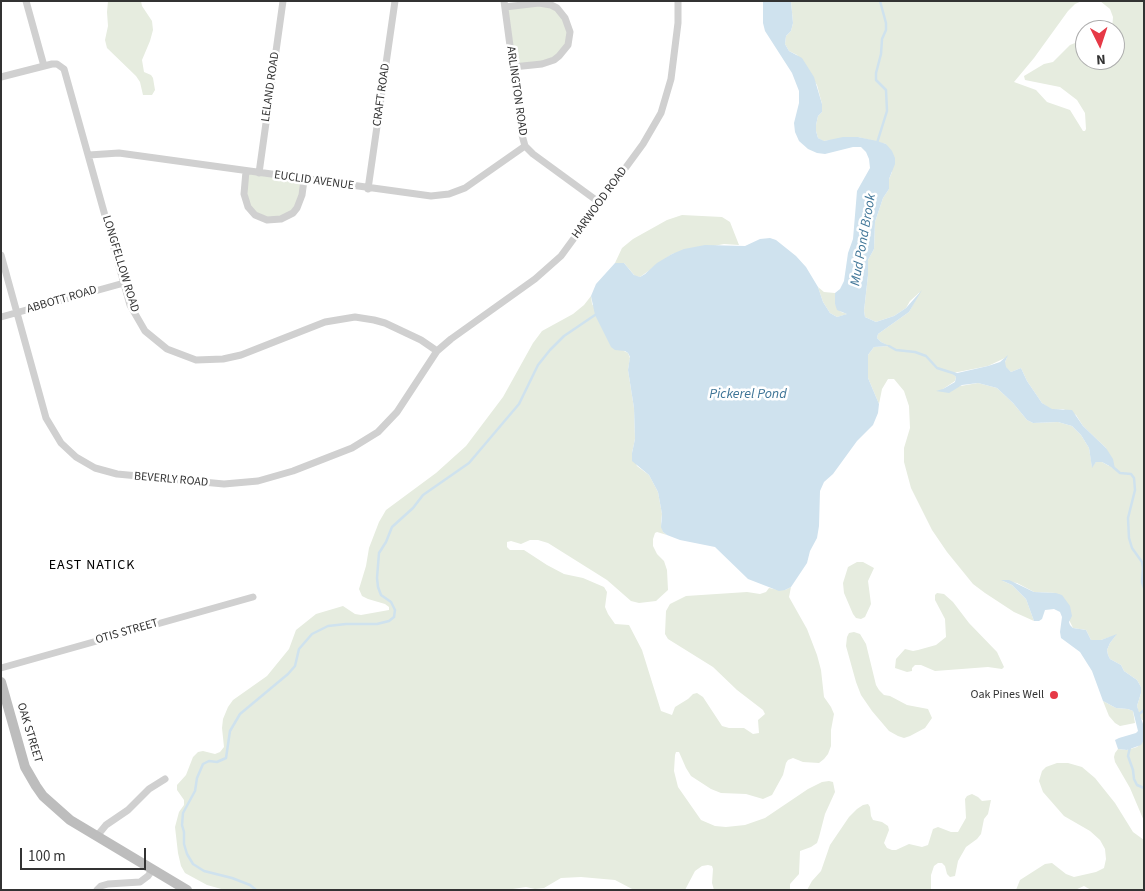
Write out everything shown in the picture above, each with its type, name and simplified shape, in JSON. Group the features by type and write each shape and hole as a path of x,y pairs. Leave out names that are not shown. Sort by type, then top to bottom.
{"main road":[{"name":"OAK STREET","path":"1,682 24,762 36,786 60,812 187,890"}],"street":[{"path":"1,78 44,66 26,1"},
{"name":"LELAND ROAD","path":"259,173 283,1"},
{"name":"CRAFT ROAD","path":"368,189 395,1"},
{"name":"HARWOOD ROAD","path":"438,351 451,339 545,272 561,256 643,144 665,102 673,68 678,23 678,1"},
{"path":"505,4 539,3 551,5 557,8 565,18 570,32 568,45 554,60 542,64 513,68"},
{"name":"ARLINGTON ROAD","path":"505,4 525,146 533,154 600,203"},
{"name":"LONGFELLOW ROAD","path":"44,66 52,64 61,66 66,73 130,305 145,331 167,350 196,360 213,361 232,357 325,322 355,317 385,323 421,340 438,351"},
{"name":"EUCLID AVENUE","path":"89,155 119,153 421,196 449,194 473,184 525,146"},
{"path":"246,171 244,194 248,207 255,215 267,220 281,219 298,208 304,180"},
{"name":"BEVERLY ROAD","path":"1,255 42,407 55,436 68,451 85,463 106,472 128,476 224,484 247,483 282,475 344,451 370,438 386,426 438,351"},
{"name":"ABBOTT ROAD","path":"1,317 124,283"},
{"name":"OTIS STREET","path":"1,668 253,596"},
{"path":"97,836 106,825 128,810 149,789 165,779"},
{"path":"97,890 101,886 108,884 140,882 148,876 152,869"}],"shaded area":[{"path":"108,1 141,1 142,6 152,21 153,30 142,60 144,72 153,78 155,90 152,95 143,95 140,82 136,76 107,48 105,40 108,26"},
{"path":"791,1 1082,1 1075,4 1068,11 1014,82 1036,90 1047,102 1070,110 1083,131 1085,131 1085,113 1077,100 1060,87 1025,80 1024,76 1044,64 1053,62 1070,45 1075,43 1075,70 1125,70 1125,20 1113,20 1110,9 1100,1 1144,1 1144,720 1140,717 1137,706 1141,687 1137,680 1124,671 1121,665 1110,659 1108,655 1107,650 1116,635 1101,640 1091,640 1086,630 1073,628 1056,593 1034,592 1017,583 1003,581 1012,585 1026,599 1034,621 1014,612 973,584 932,530 911,488 904,462 904,448 910,428 909,406 904,391 894,379 888,379 882,389 879,404 868,378 868,355 874,347 889,346 877,338 878,334 909,312 920,292 910,301 906,308 894,316 876,322 865,317 868,260 874,249 875,222 883,198 889,189 889,179 892,172 886,144 858,137 823,141 818,138 816,125 818,116 822,112 822,104 817,85 797,55 789,51 785,44 786,36 791,31 793,23","holes":["1007,357 1005,367 1011,372 1021,368 1027,381 1042,403 1052,410 1063,409 1076,415 1083,426 1106,448 1109,466 1102,462 1096,462 1092,467 1089,448 1081,435 1072,426 1058,422 1033,423 1027,420 997,388 978,383 943,389 955,381 956,377 953,373 988,366"]},
{"path":"539,3 561,12 570,39 554,60 513,67 505,7"},
{"path":"246,171 304,180 293,213 267,220 248,207"},
{"path":"682,215 722,217 730,222 739,245 724,244 672,254 640,277 635,276 624,263 615,263 622,248 633,239 667,220"},
{"path":"818,287 824,292 835,293 835,304 841,312 848,314 837,317 830,313 823,302"},
{"path":"591,296 592,304 630,358 628,370 634,408 635,439 632,453 637,466 649,475 658,492 663,532 667,535 655,533 653,546 657,554 664,561 667,570 668,590 656,601 639,603 631,601 607,580 548,543 530,540 521,544 511,541 507,542 507,547 510,550 524,550 564,574 583,578 604,587 607,592 605,607 608,614 615,624 629,625 642,650 661,711 672,715 675,707 697,693 703,697 722,726 744,728 753,734 759,733 758,720 765,714 763,710 737,690 713,667 668,639 665,634 666,611 670,604 686,596 747,592 760,594 766,592 769,588 785,590 791,587 789,597 807,629 817,655 824,697 834,714 831,746 828,754 819,763 803,762 793,758 788,760 783,775 772,795 763,799 746,794 721,793 711,789 691,776 679,752 676,752 675,755 674,771 678,787 701,820 715,826 726,827 745,825 765,818 808,789 822,782 833,782 835,792 825,814 817,843 800,851 799,874 790,884 790,890 714,890 712,883 713,869 712,866 708,865 702,866 695,871 685,890 634,890 615,880 581,877 561,878 544,888 535,889 526,887 506,890 225,890 207,885 185,873 178,853 175,827 179,812 184,805 184,800 177,790 177,785 186,775 193,757 198,752 203,751 215,754 224,747 222,728 223,719 228,707 233,700 267,676 289,649 296,630 316,614 343,606 355,614 361,615 389,610 389,607 385,604 362,596 359,589 369,548 386,510 436,473 466,446 503,397 533,343 542,331 573,314"},
{"path":"857,562 863,562 874,568 868,581 871,604 865,617 861,619 856,618 853,614 844,593 843,583 848,567"},
{"path":"937,593 944,594 953,602 969,623 997,652 1004,667 1002,669 988,667 935,671 921,665 915,665 912,671 907,672 895,668 896,659 905,649 913,651 936,645 946,637 945,619 935,600"},
{"path":"849,633 860,634 866,644 876,685 879,690 884,695 907,705 928,709 932,718 925,728 904,738 889,731 872,711 861,695 846,646"},
{"path":"1103,701 1116,708 1133,711 1135,723 1120,726 1115,723 1109,716"},
{"path":"1144,740 1144,821 1114,757 1118,749 1127,750 1137,747"},
{"path":"1057,763 1068,763 1082,767 1095,778 1115,803 1133,832 1144,840 1144,890 1091,890 1084,886 1075,890 1016,890 1020,880 1045,864 1052,863 1066,874 1074,877 1096,872 1104,868 1106,859 1105,849 1100,840 1090,831 1064,816 1043,792 1039,781 1042,771 1046,767"},
{"path":"972,794 982,801 991,800 981,834 966,847 958,861 955,876 950,877 947,874 942,863 934,866 931,875 931,890 807,890 821,871 830,845 849,817 863,805 868,804 870,807 873,820 888,826 889,830 884,843 887,848 896,850 909,844 922,847 928,845 933,829 938,827 951,832 958,832 966,818 965,799"}],"water":[{"name":"Pickerel Pond","path":"763,1 791,1 793,23 791,31 786,36 785,44 789,51 802,58 814,77 822,104 822,112 818,116 816,125 818,138 824,141 843,137 858,137 877,141 886,144 895,158 895,164 889,179 889,189 883,198 875,222 874,249 868,260 865,317 876,322 894,316 906,308 922,290 909,312 878,334 877,338 881,342 890,346 874,347 868,355 868,378 879,404 878,413 873,425 857,441 833,474 824,482 820,491 817,538 810,551 807,563 791,587 779,591 748,579 715,547 680,540 663,532 658,492 649,475 632,461 635,439 634,408 628,370 630,357 625,351 615,350 611,347 595,315 591,296 596,284 615,263 624,263 634,275 640,277 657,263 684,249 705,245 745,246 760,239 770,238 776,240 796,256 806,267 830,313 837,317 847,314 837,310 835,293 840,289 844,281 848,253 853,239 857,191 870,168 869,159 861,147 853,147 825,154 808,149 799,141 794,123 799,103 799,91 792,73 765,31"},
{"path":"1008,355 1005,362 1006,367 1011,372 1021,368 1027,381 1042,403 1052,409 1072,410 1083,426 1106,448 1113,459 1115,469 1102,462 1096,462 1092,468 1089,448 1081,435 1072,426 1058,422 1033,423 1027,420 997,388 978,383 962,385 949,393 936,391 955,382 956,377 953,374 1000,362"},
{"path":"1001,580 1009,580 1034,592 1062,595 1070,606 1072,616 1069,622 1070,625 1073,628 1086,630 1091,640 1101,640 1117,634 1107,650 1108,655 1110,659 1121,665 1124,671 1137,680 1141,687 1137,706 1144,727 1144,740 1141,745 1127,750 1118,749 1115,740 1138,731 1133,711 1116,708 1103,701 1092,671 1080,652 1061,638 1062,617 1060,612 1054,609 1045,610 1042,619 1034,621 1026,599 1012,585"}],"waterway":[{"name":"Mud Pond Brook","path":"877,143 887,111 886,90 876,80 882,39 886,30 880,1"},
{"path":"256,890 250,885 232,878 204,871 193,864 187,854 182,825 183,813 195,791 197,778 203,764 209,761 217,762 226,758 230,731 240,714 288,674 295,666 299,649 312,634 328,626 377,624 389,621 394,617 395,610 391,602 381,595 377,578 379,553 392,527 413,508 423,495 469,463 519,404 538,365 550,350 564,336 595,315"},
{"path":"889,346 896,350 915,352 926,356 937,368 956,374"},
{"path":"1113,467 1120,473 1131,474 1134,478 1135,490 1128,518 1129,538 1132,548 1142,562 1142,582 1144,588"},
{"path":"1138,715 1144,710"},
{"path":"1130,747 1128,756 1134,779 1137,785 1144,788"}],"place":[{"name":"Oak Pines Well","path":"1054,695"}],"district":[{"name":"EAST NATICK","path":"92,566"}]}
